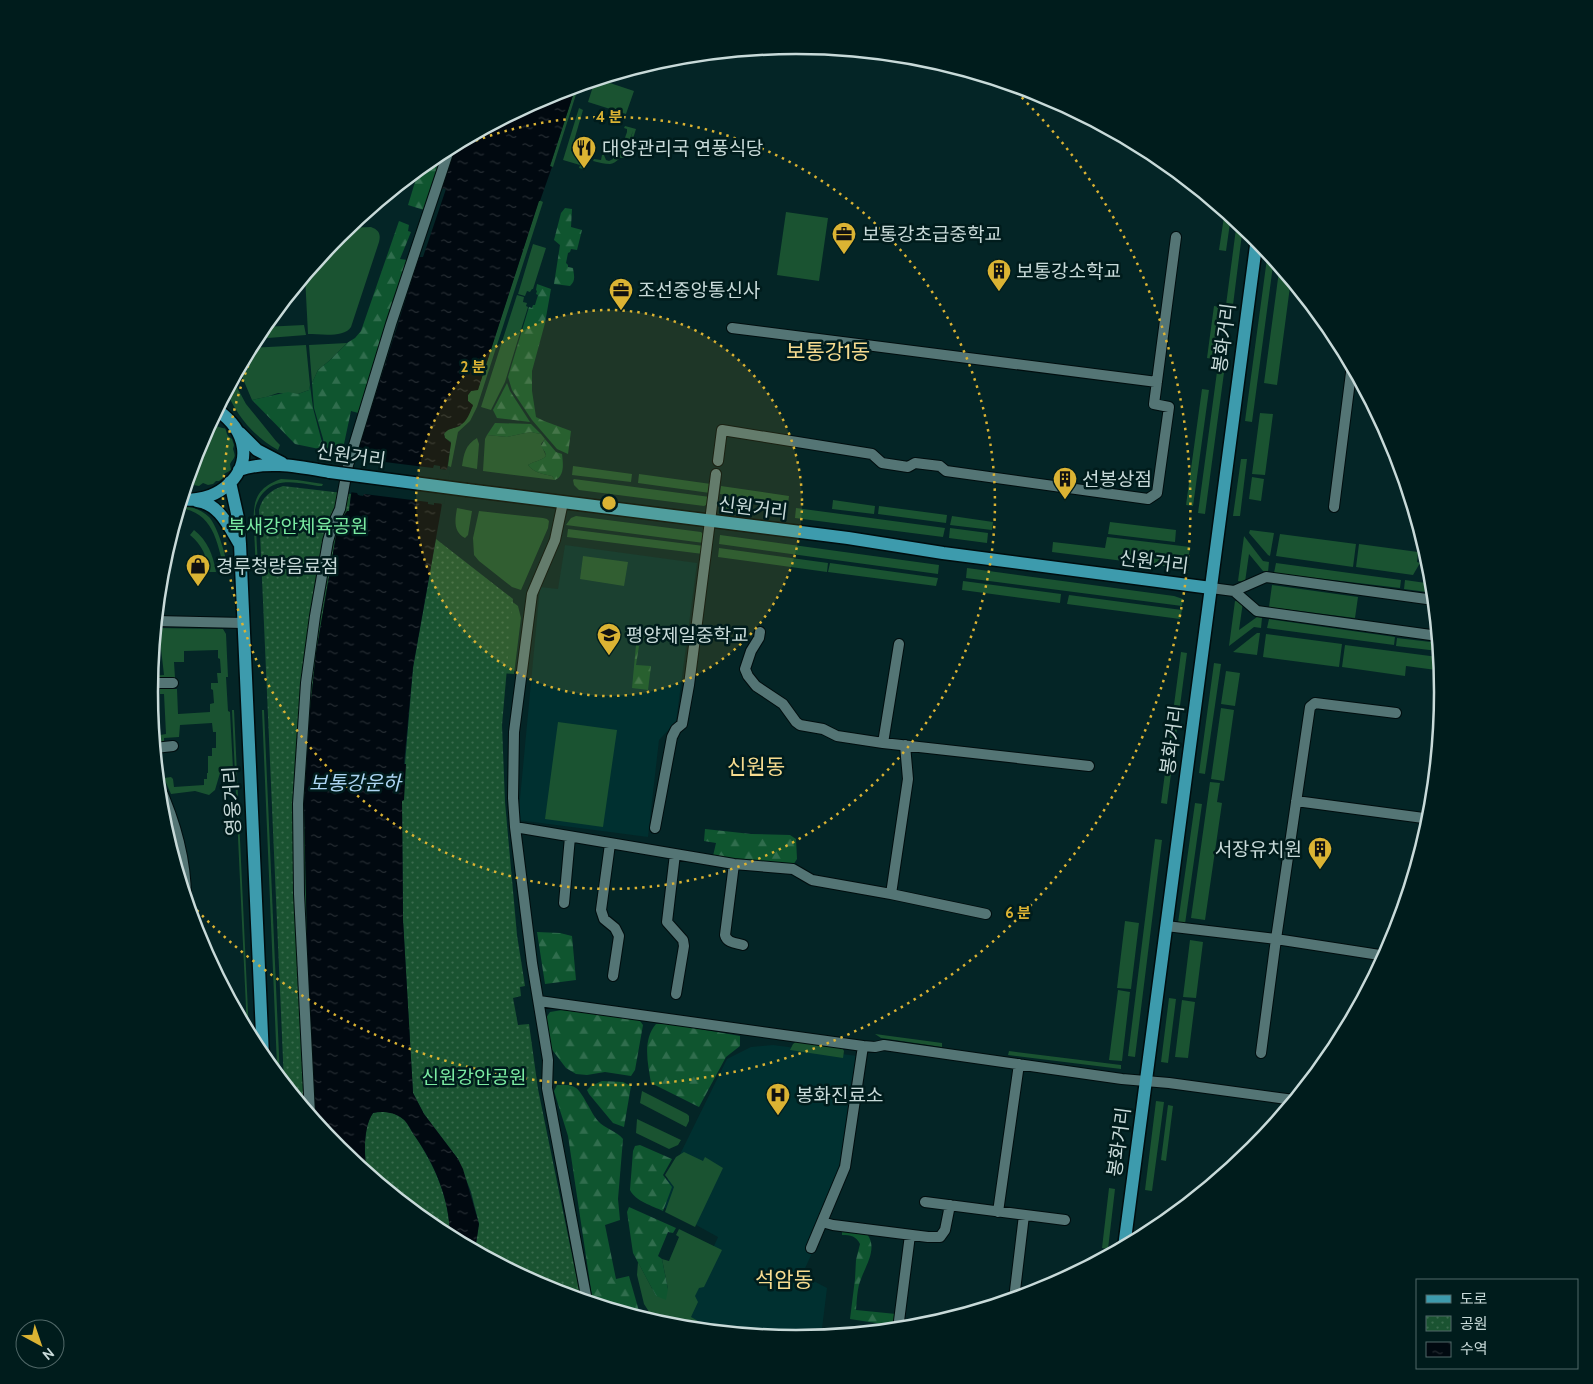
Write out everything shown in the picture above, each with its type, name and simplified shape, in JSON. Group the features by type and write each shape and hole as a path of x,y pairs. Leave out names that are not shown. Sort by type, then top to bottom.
{"main road":[{"name":"봉화거리","path":"1125,1239 1256,249"},
{"name":"신원거리","path":"222,414 245,440 257,450 289,466"},
{"path":"188,499 206,498 216,494 230,482 239,470 244,449 236,429"},
{"name":"신원거리","path":"239,470 262,465 289,466 1211,588"},
{"name":"영웅거리","path":"230,482 238,518 240,544 262,1041"},
{"path":"188,500 204,502 215,507 240,544"}],"street":[{"path":"309,1104 297,828 301,737 309,652 328,541 340,509 348,465 391,324 446,158"},
{"path":"718,461 722,430 872,454 882,463 908,467 915,463 940,466 946,471 1148,499 1157,493 1169,407 1154,404 1176,237"},
{"path":"732,328 1157,382"},
{"path":"1334,507 1351,376"},
{"path":"656,828 672,737 676,729 682,724 688,693 716,474"},
{"path":"563,502 555,540 532,594 514,732 513,798 528,929 548,1060 547,1088 586,1294"},
{"path":"1211,588 1234,591 1266,577 1427,599"},
{"path":"1234,591 1257,611 1432,635"},
{"path":"163,621 243,623"},
{"path":"760,632 760,638 751,651 745,669 748,676 756,686 782,704 800,725 823,729 837,736 883,743 1089,766"},
{"path":"883,743 899,644"},
{"path":"158,684 173,683"},
{"path":"1261,1053 1310,707 1315,703 1396,713"},
{"path":"890,894 908,779 905,745"},
{"path":"161,747 173,746"},
{"path":"1296,801 1422,818"},
{"path":"171,816 184,871"},
{"path":"515,827 734,864 793,869 812,880 986,914"},
{"path":"564,903 570,837"},
{"path":"610,844 601,910 604,919 615,928 619,936 613,976"},
{"path":"675,854 667,922 683,940 684,946 676,994"},
{"path":"734,864 725,935 726,939 730,942 743,945"},
{"path":"1166,926 1276,939 1378,955"},
{"path":"539,1000 863,1046 875,1047 884,1045 1122,1079 1288,1099"},
{"path":"810,1248 846,1167 863,1046"},
{"path":"998,1212 1019,1064"},
{"path":"925,1202 1065,1220"},
{"path":"822,1222 910,1235 940,1237 945,1230 950,1206"},
{"path":"1015,1291 1024,1215"},
{"path":"899,1322 910,1235"}],"shaded area":[{"name":"평양제일중학교","path":"565,545 697,563 676,722 659,740 648,837 518,820 540,587 558,589"},
{"name":"봉화진료소","path":"773,1045 865,1057 849,1172 802,1275 827,1288 822,1329 755,1329 683,1320 690,1299 718,1237 656,1203 727,1059 751,1047"}],"green space":[{"path":"608,82 634,91 626,114 588,102 593,87"},
{"path":"576,93 553,167 550,166 573,94"},
{"path":"579,108 583,110 571,151 592,158 591,160 586,159 583,169 579,168 580,165 563,160"},
{"path":"625,126 636,129 627,158 620,158 621,156 610,164 593,161 594,159 601,160 602,155 604,155 606,160 613,159 615,155 612,151 613,149 620,151 621,149 627,132 627,129 624,128"},
{"path":"439,163 424,210 408,205 415,180"},
{"path":"539,200 543,202 477,407 470,421 458,432 451,467 448,466 451,442 445,438 444,434 447,430 460,426 473,406 468,401 468,395 471,391 478,389"},
{"path":"565,208 572,209 571,227 582,230 577,250 571,249 568,253 566,263 568,267 573,268 574,275 574,280 570,286 554,284 560,245 554,240 561,213"},
{"path":"786,212 828,218 819,281 777,275"},
{"path":"1224,218 1230,224 1226,251 1219,250"},
{"path":"399,221 409,225 408,231 411,232 400,259 407,260 362,414 351,411 344,444 326,449 314,408 312,383 318,370 361,331"},
{"path":"359,227 371,227 376,229 380,237 351,327 343,333 337,334 308,334 305,285"},
{"path":"1236,230 1242,235 1233,305 1226,305"},
{"path":"533,244 546,248 533,289 530,292 527,291 525,296 518,294"},
{"path":"1267,261 1273,267 1252,422 1245,421"},
{"path":"1279,274 1290,287 1277,385 1264,383"},
{"path":"537,284 551,289 545,323 532,371 532,391 536,417 571,431 568,454 557,449 532,420 512,390 508,377 529,307 532,308 535,305 538,295 536,294"},
{"path":"517,295 524,297 523,302 527,303 526,306 528,307 505,382 491,410 481,407"},
{"path":"1214,306 1221,307 1213,359 1207,358"},
{"path":"304,325 306,335 265,338 273,326"},
{"path":"1221,342 1228,343 1205,514 1198,513"},
{"path":"347,343 318,370 312,383 309,345"},
{"path":"306,345 309,390 298,394 278,393 252,400 243,375 260,347"},
{"path":"507,383 530,422 497,418 493,410"},
{"path":"310,385 313,408 324,450 295,444 252,400 288,392 298,394 309,390"},
{"path":"237,387 246,404 280,445 278,450 247,425 230,399"},
{"path":"1202,389 1209,390 1193,506 1186,505"},
{"path":"1260,413 1273,414 1265,475 1252,474"},
{"path":"495,423 531,424 541,434 530,432 507,437 487,435"},
{"path":"217,426 226,429 234,445 235,456 230,464 231,470 213,484 193,485"},
{"path":"530,432 541,434 545,439 541,444 546,456 528,465 542,474 552,476 555,480 483,471 485,439 487,435 507,437"},
{"path":"477,438 479,444 477,469 462,466 464,454"},
{"path":"545,439 556,452 562,454 562,472 555,480 552,476 542,474 528,465 546,456 541,446"},
{"path":"1241,459 1247,459 1240,516 1233,516"},
{"path":"573,466 632,474 631,482 572,475"},
{"path":"639,474 711,484 710,493 638,483"},
{"path":"1252,477 1264,479 1261,501 1249,499"},
{"path":"281,479 323,484 318,486 289,482 282,483 270,487 262,494 255,510 258,567 256,567 254,506 259,493 264,488"},
{"path":"574,479 710,497 708,504 704,506 579,490 574,485"},
{"name":"북새강안체육공원","path":"283,486 351,494 349,512 338,524 316,653 304,802 307,943 315,1111 284,1072 259,510 262,501"},
{"path":"721,486 789,496 788,504 720,494"},
{"path":"723,499 749,502 748,513 722,509"},
{"path":"833,500 875,506 874,514 832,509"},
{"path":"879,506 947,515 946,523 878,514"},
{"path":"186,507 199,510 212,521 223,548 228,568 224,569 212,530 199,515 185,510"},
{"path":"457,508 472,511 468,535 465,538 457,529 455,521"},
{"path":"796,508 945,528 943,537 795,518"},
{"path":"479,511 543,518 549,521 548,528 521,590 512,587 474,555 473,538"},
{"path":"576,516 701,532 704,535 704,543 566,525 571,518"},
{"path":"952,516 993,522 992,530 950,525"},
{"path":"1110,522 1176,530 1175,542 1108,534"},
{"path":"950,528 988,533 987,543 949,538"},
{"path":"568,529 704,546 703,554 567,537"},
{"path":"194,530 209,549 216,572 209,572 203,551 190,535"},
{"path":"1250,530 1274,533 1270,556 1249,533"},
{"path":"1280,534 1356,544 1353,567 1276,556"},
{"path":"720,535 939,565 938,574 719,544"},
{"path":"1244,536 1263,561 1269,562 1268,572 1263,571 1249,554 1245,582 1238,581"},
{"path":"1107,537 1190,547 1187,569 1052,552 1053,542 1105,548"},
{"name":"신원강안공원","path":"436,539 513,599 502,725 505,802 517,935 525,986 520,987 521,996 513,998 518,1025 529,1024 538,1089 580,1292 552,1282 476,1244 479,1224 471,1192 458,1159 424,1114 413,1093 403,920 402,800 413,668"},
{"path":"1359,544 1418,552 1417,562 1420,563 1413,575 1356,567"},
{"path":"719,548 828,563 827,572 718,557"},
{"path":"583,556 628,562 624,586 580,579"},
{"path":"830,563 938,578 936,586 828,572"},
{"path":"1276,563 1401,580 1400,588 1274,573"},
{"path":"967,568 1174,596 1183,599 1182,606 966,578"},
{"path":"1405,580 1425,583 1426,592 1404,589"},
{"path":"963,581 1061,594 1060,603 962,590"},
{"path":"1272,585 1358,597 1355,618 1269,607"},
{"path":"1069,595 1182,610 1180,619 1067,604"},
{"path":"510,600 518,606 521,618 514,674 500,673"},
{"path":"1235,601 1243,602 1239,630 1257,617 1262,618 1261,628 1254,627 1229,646"},
{"path":"1269,619 1395,637 1394,645 1267,628"},
{"path":"162,628 223,629 226,634 228,677 226,677 233,769 220,773 215,790 209,795 195,791 171,794 164,778 171,777 174,787 204,785 204,779 207,779 208,773 208,756 212,756 212,748 216,748 216,732 213,732 212,723 180,725 179,737 164,738 164,743 161,743 160,735 166,734 164,694 160,694 160,689 177,689 178,714 210,712 210,704 214,703 211,683 218,683 217,673 221,673 218,650 184,651 184,662 174,662 175,678 159,679 159,675 164,675 161,645"},
{"path":"1257,633 1260,633 1257,655 1233,652"},
{"path":"1266,634 1342,644 1339,667 1263,657"},
{"path":"1397,638 1432,642 1433,650 1396,646"},
{"path":"636,645 639,646 636,665 651,666 648,690 632,688"},
{"path":"1345,645 1433,656 1434,670 1406,666 1405,676 1342,667"},
{"path":"1181,652 1187,653 1167,804 1161,803"},
{"path":"1214,663 1221,664 1205,774 1199,773"},
{"path":"1226,671 1240,673 1235,706 1221,704"},
{"path":"1221,708 1234,710 1224,781 1211,779"},
{"path":"232,710 234,710 248,1018 246,1015"},
{"path":"262,710 264,710 279,1066 277,1062"},
{"path":"558,722 617,730 603,827 545,819"},
{"path":"1210,782 1220,783 1217,802 1222,803 1205,920 1191,918"},
{"path":"1195,803 1202,804 1185,924 1178,923"},
{"path":"705,829 751,834 790,835 796,839 797,859 793,865 713,856 716,843 704,841"},
{"path":"1155,839 1162,840 1135,1057 1128,1056"},
{"path":"1125,921 1139,923 1131,989 1117,988"},
{"path":"537,932 560,933 572,936 576,980 545,984"},
{"path":"1190,940 1203,942 1196,998 1183,997"},
{"path":"1118,990 1130,992 1122,1061 1109,1060"},
{"path":"1169,998 1176,999 1168,1063 1161,1062"},
{"path":"1182,1000 1195,1002 1188,1058 1175,1057"},
{"path":"562,1010 640,1021 643,1025 635,1070 631,1076 605,1072 587,1075 576,1074 566,1068 550,1047 546,1018 550,1012"},
{"path":"656,1024 671,1024 740,1036 740,1046 726,1057 699,1107 651,1083 647,1045"},
{"path":"875,1034 942,1043 942,1047 881,1038"},
{"path":"797,1041 841,1046 844,1051 843,1058 790,1050"},
{"path":"1009,1051 1121,1065 1121,1069 1008,1055"},
{"path":"602,1081 623,1082 631,1086 624,1127 613,1123 587,1090"},
{"path":"557,1085 569,1085 576,1088 598,1121 623,1139 618,1199 620,1220 605,1225 616,1279 629,1276 639,1311 592,1296 568,1136 554,1091"},
{"path":"642,1091 687,1114 689,1121 686,1127 640,1103"},
{"path":"1156,1101 1164,1102 1152,1191 1145,1190"},
{"path":"1168,1105 1173,1106 1166,1161 1161,1160"},
{"path":"382,1111 396,1115 401,1117 408,1125 434,1169 444,1195 449,1228 408,1198 366,1162 367,1126 373,1113"},
{"path":"637,1119 681,1140 678,1145 669,1149 636,1133"},
{"path":"640,1145 672,1159 663,1175 672,1187 663,1211 640,1200 630,1190 633,1151 635,1146"},
{"path":"684,1152 703,1161 705,1157 723,1168 695,1227 665,1212 674,1187 665,1175 676,1157"},
{"path":"1109,1188 1115,1189 1108,1249 1102,1248"},
{"path":"629,1207 676,1228 673,1233 668,1232 658,1256 662,1259 668,1289 666,1300 656,1296 633,1253 627,1212"},
{"path":"679,1229 722,1250 704,1287 699,1288 695,1296 698,1302 691,1317 698,1321 696,1322 650,1313 644,1304 637,1275 638,1262 656,1296 668,1289 662,1259 669,1261 679,1237 676,1235"},
{"path":"842,1230 867,1234 870,1239 871,1251 859,1286 856,1310 896,1314 895,1322 884,1324 850,1319 856,1260 860,1244 853,1236 842,1235"}],"water":[{"name":"보통강운하","path":"573,94 550,166 552,167 539,201 478,390 471,391 468,395 468,401 473,405 472,408 464,422 444,434 445,438 451,443 413,667 404,764 406,764 404,800 402,801 403,920 413,1093 424,1114 458,1159 463,1169 479,1224 476,1244 449,1228 444,1196 435,1170 403,1119 388,1113 373,1113 367,1126 366,1162 315,1111 307,943 304,802 310,710 316,653 338,524 347,511 349,511 356,457 419,257 423,257 446,189 442,188 453,154 514,120"}],"pier":[{"path":"363,457 369,457 369,460 433,468 434,465 440,466 440,469 450,470 444,504 434,503 434,505 428,504 428,502 364,494 363,496 349,492 354,458 363,459"}],"place":[{"name":"대양관리국 연풍식당","path":"584,169"},
{"name":"보통강초급중학교","path":"844,255"},
{"name":"보통강소학교","path":"999,292"},
{"name":"조선중앙통신사","path":"621,311"},
{"name":"선봉상점","path":"1065,500"},
{"name":"경루청량음료점","path":"198,587"},
{"name":"평양제일중학교","path":"609,656"},
{"name":"서장유치원","path":"1320,870"},
{"name":"봉화진료소","path":"778,1116"}],"district":[{"name":"보통강1동","path":"828,351"},
{"name":"신원동","path":"756,766"},
{"name":"석암동","path":"784,1279"}]}
